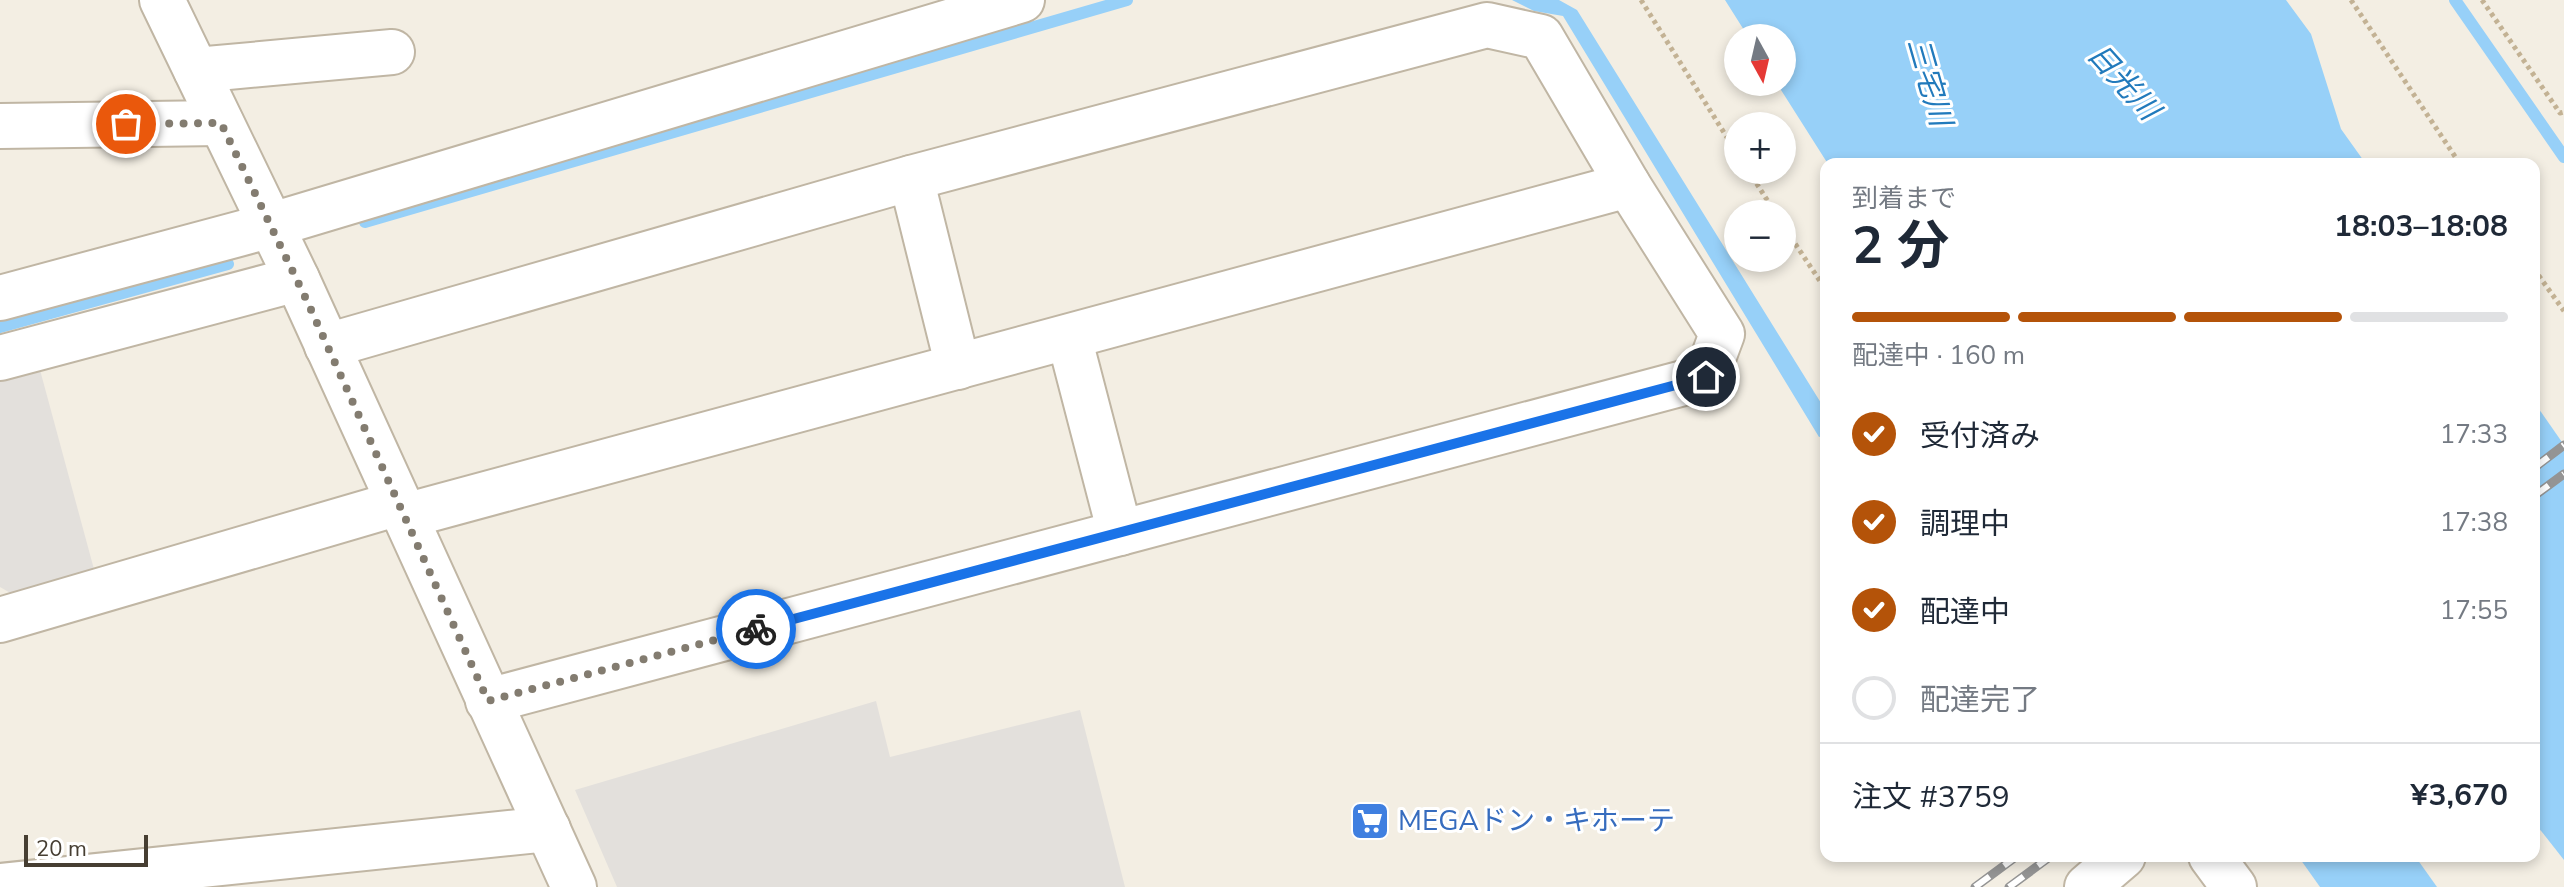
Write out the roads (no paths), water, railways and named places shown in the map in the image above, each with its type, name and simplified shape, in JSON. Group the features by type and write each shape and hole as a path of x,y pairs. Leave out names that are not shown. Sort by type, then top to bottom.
{"street":[{"path":"162,0 272,225 574,887"},
{"path":"0,298 272,225 1022,0"},
{"path":"327,346 911,178 1487,25 1541,37 1628,185 1722,334 1706,377 488,701"},
{"path":"196,70 392,52"},
{"path":"0,126 221,123"},
{"path":"911,178 958,367"},
{"path":"0,620 402,510 958,367 1628,185"},
{"path":"0,358 297,279"},
{"path":"1069,337 1120,533"},
{"path":"0,856 1,886 216,876 548,829"},
{"path":"2087,887 2116,862"},
{"path":"2215,862 2234,887"}],"water":[{"path":"1512,0 1559,0 1577,10 1724,247 1724,272 1740,272 1820,401 1820,437 1819,437 1563,16 1534,11"},
{"path":"1725,0 2286,0 2311,34 2341,129 2362,158 1824,158 1785,96 1796,96 1796,24 1740,24"},
{"path":"2540,411 2564,445 2564,860 2540,830"},
{"path":"2302,862 2419,862 2437,887 2320,887"}],"waterway":[{"path":"365,222 1127,0"},
{"path":"2455,0 2564,157"},
{"path":"0,327 228,264"}],"railway":[{"path":"2540,463 2564,445"},
{"path":"2540,492 2564,474"},
{"path":"1975,887 2009,862"},
{"path":"2009,887 2043,862"}],"place":[{"name":"MEGAドン・キホーテ","path":"1370,821"}],"water label":[{"name":"三宅川","path":"1929,82"},
{"name":"日光川","path":"2123,82"}]}
